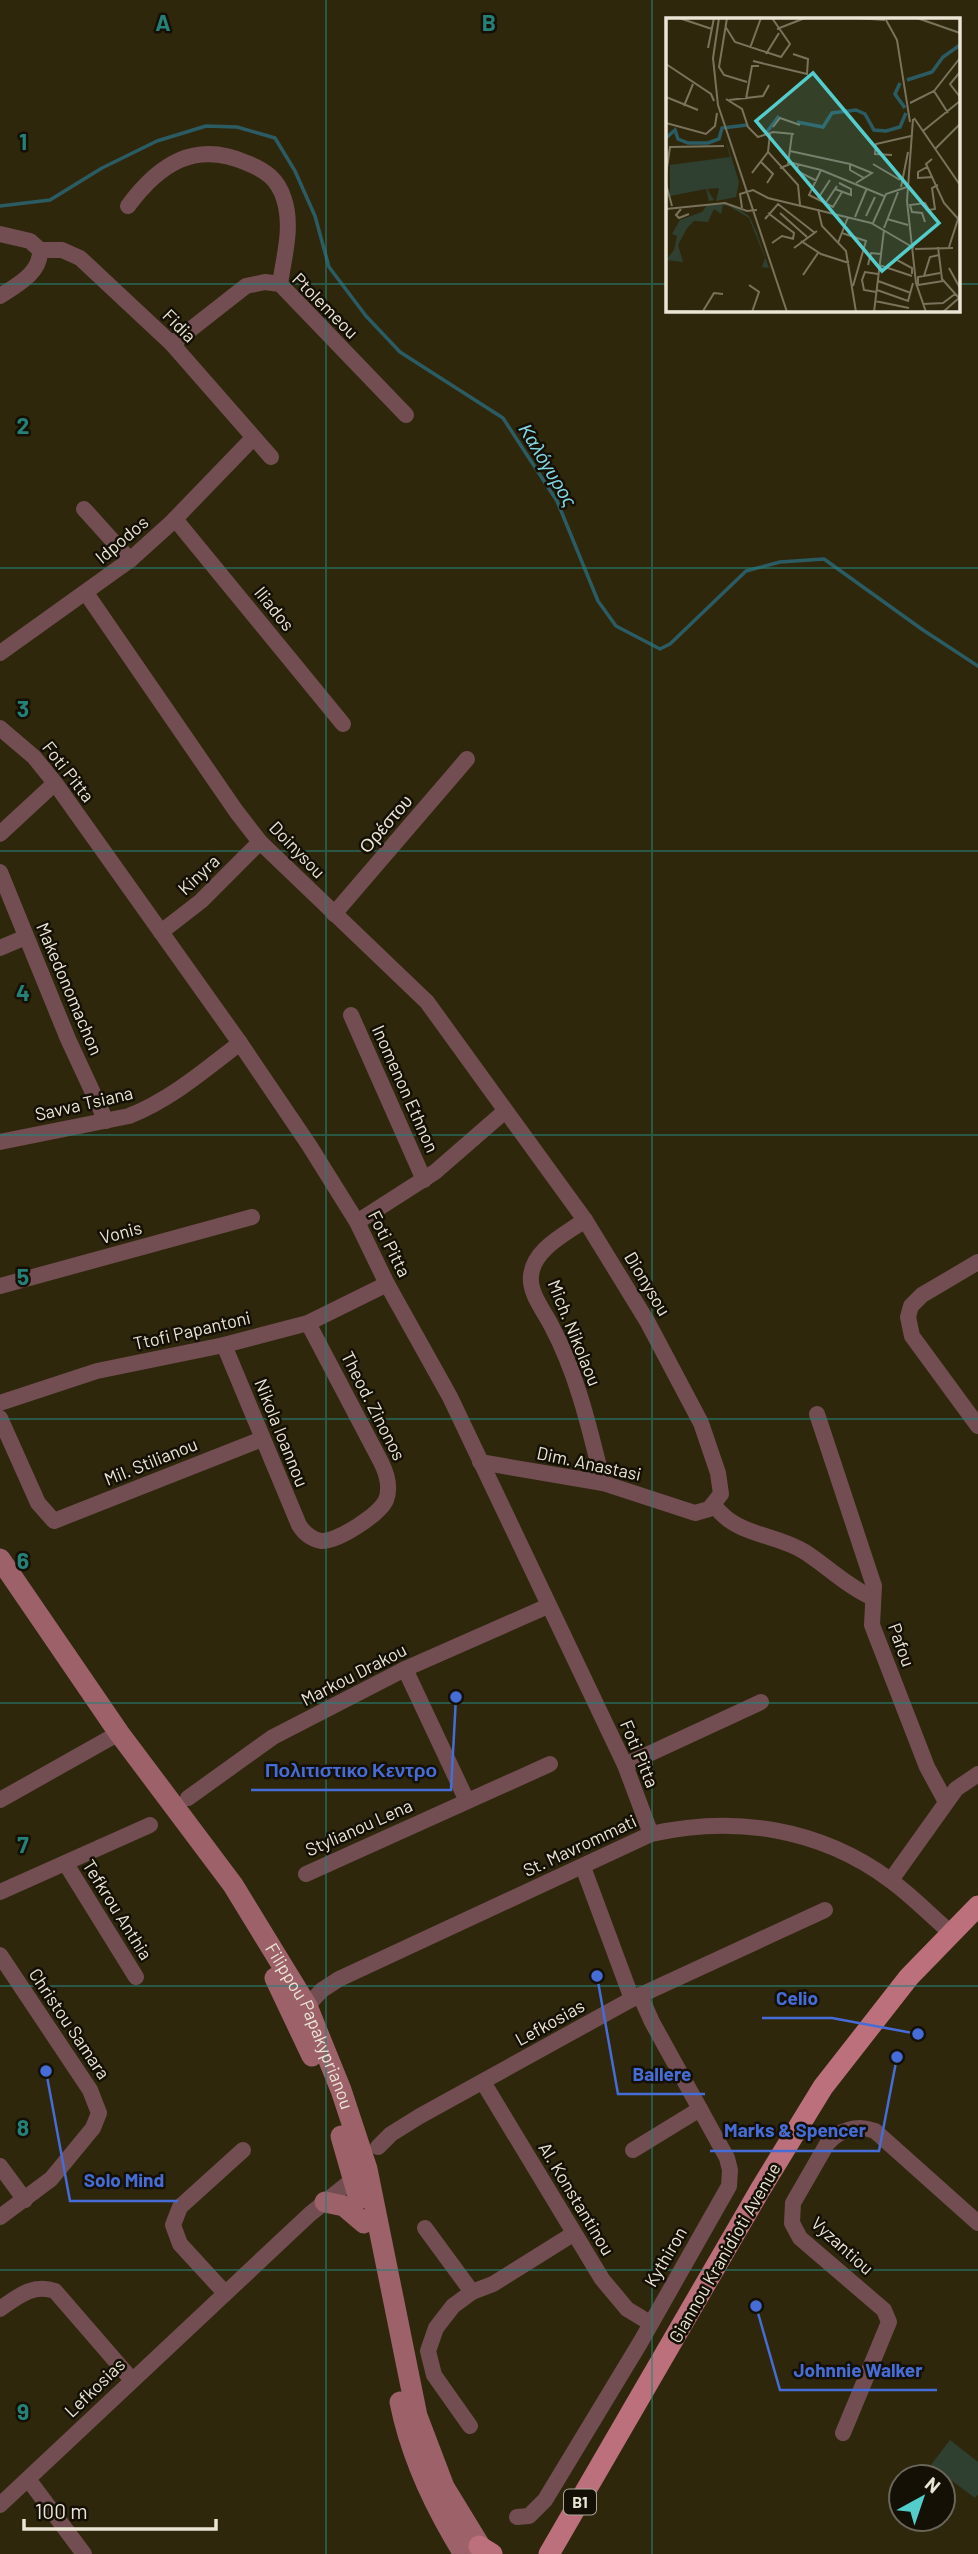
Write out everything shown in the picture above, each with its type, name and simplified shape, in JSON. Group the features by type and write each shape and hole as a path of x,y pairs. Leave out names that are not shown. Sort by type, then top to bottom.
{"main road":[{"name":"Filippou Papakyprianou","path":"0,1559 113,1737 233,1885 307,2006 341,2090 362,2163 417,2416 444,2487 480,2552"},
{"name":"Filippou Papakyprianou","path":"0,1585 223,1892 271,1970 362,2163 364,2222 403,2419 429,2493 480,2552"},
{"name":"Giannou Kranidioti Avenue","path":"549,2554 760,2190 823,2087 908,1977 978,1906"},
{"path":"318,2208 344,2206 364,2222"}],"street":[{"path":"128,206 152,176 172,163 192,156 231,156 262,169 279,186 287,209 287,241 281,284"},
{"name":"Fidia","path":"0,234 30,241 40,250 62,250 80,258 172,344 271,457"},
{"path":"0,296 20,284 35,269 41,259 40,250"},
{"name":"Ptolemeou","path":"172,344 246,286 265,282 281,284 406,415"},
{"name":"Idpodos","path":"0,653 130,560 175,519 253,438"},
{"path":"84,509 130,560"},
{"name":"Iliados","path":"175,519 343,724"},
{"name":"Doinysou","path":"86,593 260,842 427,1002 504,1112"},
{"name":"Foti Pitta","path":"0,728 34,757 55,783 240,1043 357,1222 387,1284 450,1397 625,1765 651,1834"},
{"name":"Ορέστου","path":"334,914 467,758"},
{"path":"0,834 55,783"},
{"name":"Kinyra","path":"161,932 201,901 260,842"},
{"name":"Makedonomachon","path":"0,872 68,1039 106,1121"},
{"path":"0,948 26,937"},
{"name":"Inomenon Ethnon","path":"351,1015 424,1180"},
{"name":"Savva Tsiana","path":"0,1142 129,1116 155,1104 240,1043"},
{"path":"357,1222 424,1180 504,1112"},
{"name":"Dionysou","path":"504,1112 585,1220 647,1321 701,1423 718,1473 717,1499"},
{"name":"Vonis","path":"0,1286 252,1217"},
{"name":"Mich. Nikolaou","path":"585,1220 546,1248 535,1262 531,1276 533,1291 555,1331 577,1389 603,1483"},
{"path":"977,1421 912,1336 908,1317 911,1306 922,1295 978,1262"},
{"name":"Ttofi Papantoni","path":"0,1404 97,1371 224,1345 308,1324 387,1284"},
{"name":"Theod. Zinonos","path":"306,1534 326,1541 368,1520 384,1503 388,1487 382,1462 308,1324"},
{"name":"Nikola Ioannou","path":"224,1345 299,1525 306,1534"},
{"name":"Pafou","path":"817,1414 874,1586 872,1625 927,1767 946,1802"},
{"name":"Mil. Stilianou","path":"0,1418 38,1503 54,1521 262,1439"},
{"name":"Dim. Anastasi","path":"480,1462 603,1483 688,1512 702,1512 717,1499"},
{"path":"717,1499 727,1519 803,1551 861,1593 873,1598"},
{"name":"Markou Drakou","path":"188,1798 273,1737 405,1669 548,1606"},
{"path":"405,1669 467,1801"},
{"path":"625,1765 761,1702"},
{"path":"0,1800 113,1737"},
{"name":"Stylianou Lena","path":"306,1874 550,1763"},
{"path":"891,1880 946,1802 965,1782 978,1774"},
{"path":"0,1892 150,1825"},
{"name":"St. Mavrommati","path":"307,2006 322,1990 339,1979 651,1834 713,1825 784,1831 807,1837 845,1853 891,1880 950,1932"},
{"name":"Tefkrou Anthia","path":"66,1864 136,1977"},
{"name":"Kythiron","path":"517,2517 529,2515 545,2500 640,2343 729,2186 730,2170 727,2158 636,1997 583,1867"},
{"name":"Lefkosias","path":"0,2505 318,2208 391,2134 636,1997 825,1910"},
{"name":"Christou Samara","path":"0,1955 98,2105 99,2118 61,2169 24,2200"},
{"name":"St. Mavrommati","path":"293,1982 312,1984 339,1979"},
{"name":"Al. Konstantinou","path":"483,2082 573,2234 619,2301 635,2316 650,2323"},
{"path":"633,2150 700,2109"},
{"name":"Vyzantiou","path":"843,2432 889,2322 884,2309 804,2242 794,2228 791,2213 793,2203 827,2144 834,2136 846,2131 863,2128 875,2131 978,2223"},
{"path":"225,2293 180,2244 173,2225 180,2207 243,2150"},
{"path":"0,2166 24,2200 0,2217"},
{"path":"425,2228 472,2292"},
{"path":"470,2426 434,2375 428,2351 430,2338 443,2317 472,2292 493,2284 573,2234"},
{"path":"0,2309 28,2291 46,2288 55,2291 132,2379"},
{"path":"640,2343 656,2373"},
{"path":"28,2479 84,2554"}],"green space":[{"path":"950,2440 978,2462 978,2494 975,2498 957,2484 957,2463 933,2463"}],"waterway":[{"name":"Καλόγυρος","path":"0,206 50,200 102,168 157,141 206,126 237,127 275,138 295,171 315,216 329,267 366,316 400,352 503,418 557,501 598,601 616,626 660,649 670,644 746,571 780,562 824,559 978,666"}],"place":[{"name":"Πολιτιστικο Κεντρο","path":"456,1697"},
{"name":"Ballere","path":"597,1976"},
{"name":"Celio","path":"918,2034"},
{"name":"Marks & Spencer","path":"897,2057"},
{"name":"Solo Mind","path":"46,2071"},
{"name":"Johnnie Walker","path":"756,2306"}]}
